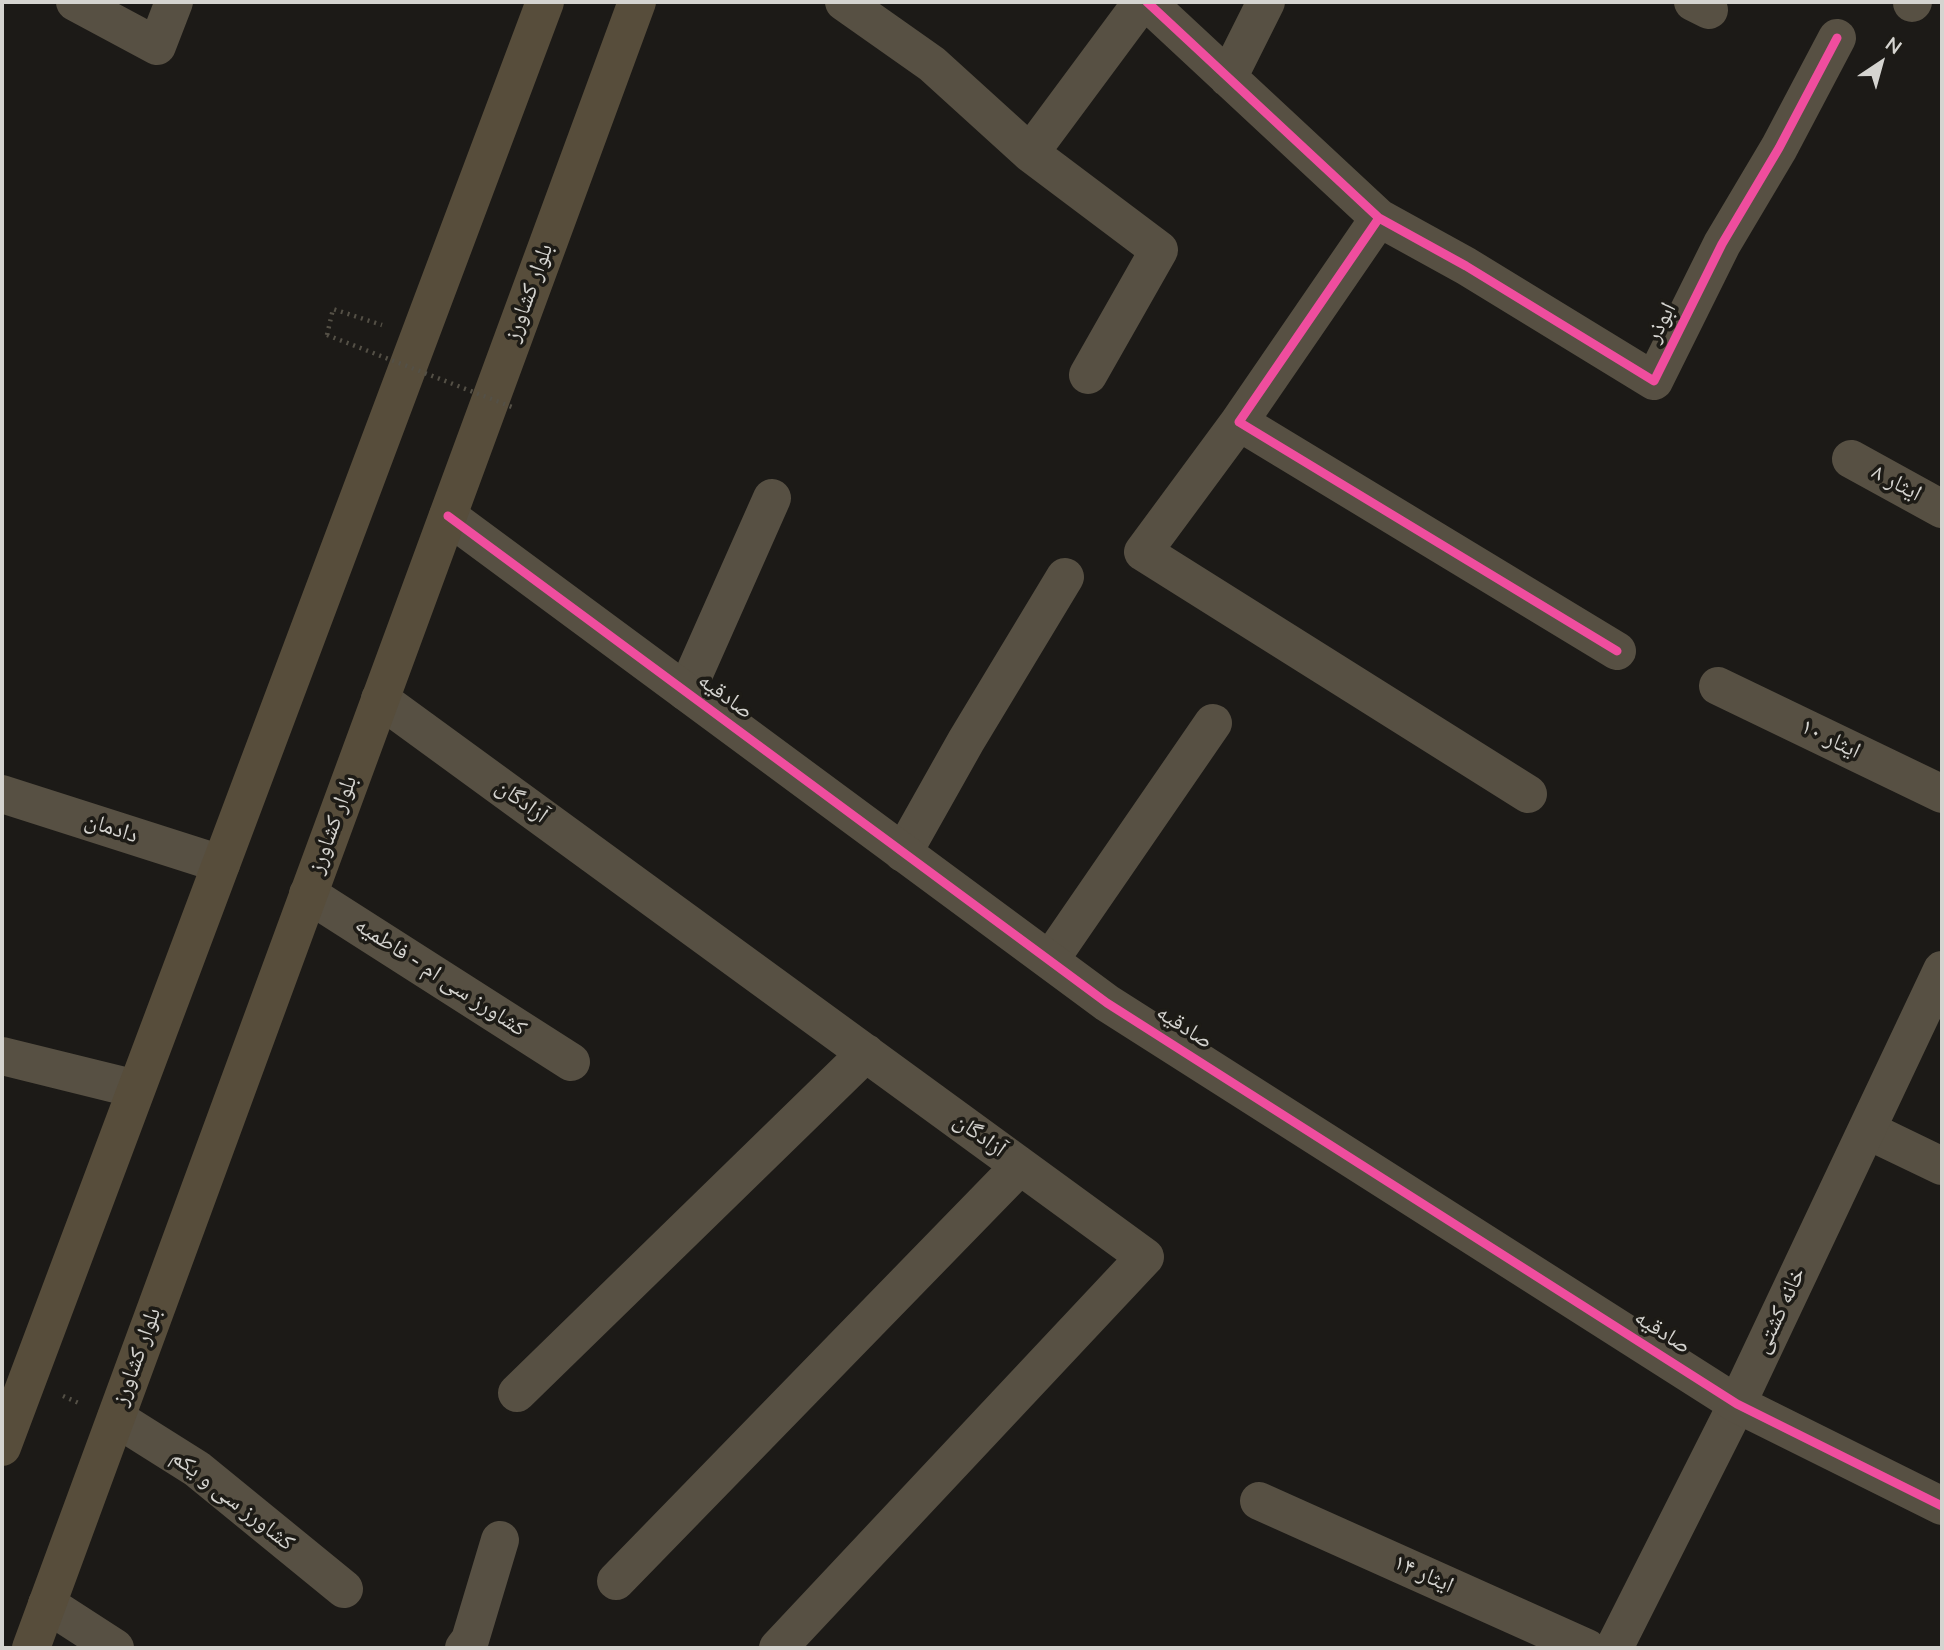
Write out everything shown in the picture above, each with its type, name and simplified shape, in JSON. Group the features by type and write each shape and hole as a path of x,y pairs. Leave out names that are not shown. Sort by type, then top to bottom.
{"main road":[{"path":"2,1447 545,2"},
{"name":"بلوار کشاورز","path":"31,1648 637,2"}],"street":[{"path":"75,2 157,46 173,2"},
{"path":"844,2 932,64 1030,153 1159,250 1088,374"},
{"path":"1030,153 1145,2"},
{"name":"ابوذر","path":"1145,2 1379,218 1466,266 1654,380 1723,244 1779,148 1837,38"},
{"path":"1228,78 1266,2"},
{"path":"1379,218 1239,422 1143,552 1528,794"},
{"path":"1239,422 1617,651"},
{"name":"ایثار ۸","path":"1851,459 1942,509"},
{"path":"686,692 772,498"},
{"name":"صادقیه","path":"447,516 1107,1003 1737,1404 1942,1506"},
{"path":"903,853 966,741 1065,577"},
{"name":"ایثار ۱۰","path":"1718,686 1942,794"},
{"name":"آزادگان","path":"380,699 1145,1257 778,1648"},
{"path":"1050,960 1213,723"},
{"name":"دادمان","path":"2,794 221,864"},
{"name":"کشاورز سی ام - فاطمیه","path":"309,894 571,1062"},
{"name":"خانه کشتی","path":"1614,1648 1737,1404 1942,970"},
{"path":"517,1393 866,1053"},
{"path":"2,1056 136,1089"},
{"path":"1867,1130 1942,1166"},
{"path":"616,1581 1020,1166"},
{"name":"كشاورز سی و يكم","path":"116,1418 197,1469 344,1589"},
{"name":"ایثار ۱۴","path":"1259,1501 1587,1648"},
{"path":"464,1648 470,1640 500,1540"},
{"path":"47,1604 115,1648"}],"path":[{"path":"419,337 333,309 327,335 512,407"},
{"path":"27,1381 116,1418"}],"cycle path":[{"path":"1147,2 1379,218 1239,422 1617,651"},
{"path":"1379,218 1466,266 1654,381 1722,244 1779,148 1837,38"},
{"path":"448,516 1107,1003 1737,1404 1942,1506"}]}
